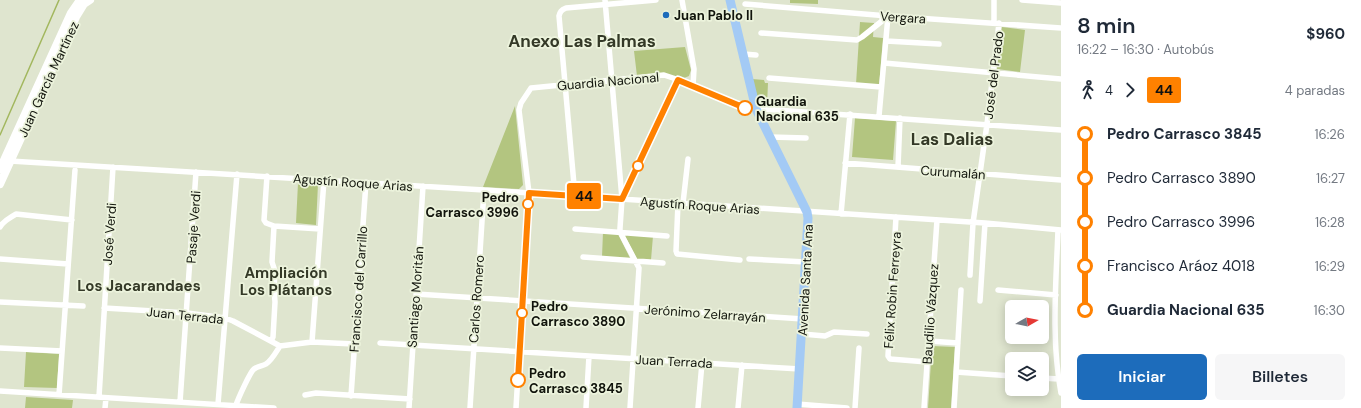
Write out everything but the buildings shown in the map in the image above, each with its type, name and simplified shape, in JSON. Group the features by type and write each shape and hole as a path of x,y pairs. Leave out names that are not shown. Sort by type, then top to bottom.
{"main road":[{"name":"Juan García Martínez","path":"5,160 72,13 80,0"},
{"name":"Juan García Martínez","path":"5,160 76,17 84,4 90,0"},
{"name":"Avenida Santa Ana","path":"730,0 756,109 807,212 809,222 797,406"},
{"path":"0,169 5,160"},
{"path":"0,184 5,160"}],"street":[{"path":"576,196 559,16 562,10 566,8 605,2 656,0"},
{"path":"682,0 694,69 693,86"},
{"name":"José del Prado","path":"970,275 973,223 993,72 997,23 994,0"},
{"path":"1022,0 1061,3"},
{"path":"605,2 622,199 620,232 638,268 630,408"},
{"name":"Vergara","path":"745,4 885,16 1061,28"},
{"path":"761,33 857,40 862,38 882,21 885,16"},
{"path":"879,116 886,41 885,16"},
{"path":"886,41 939,44"},
{"path":"743,54 756,55"},
{"path":"884,63 1061,79"},
{"name":"Guardia Nacional","path":"529,193 520,110 521,103 531,88 664,75 740,106 756,109 850,114 1061,130"},
{"path":"769,78 882,87"},
{"path":"622,199 678,80"},
{"path":"841,214 850,114"},
{"path":"898,168 900,118"},
{"path":"770,137 806,138"},
{"path":"688,159 681,203 676,251 677,254 740,260"},
{"name":"Agustín Roque Arias","path":"5,160 896,217 1060,230"},
{"name":"Curumalán","path":"845,163 1061,180"},
{"name":"José Verdi","path":"99,397 113,167"},
{"path":"59,395 75,170"},
{"name":"Pasaje Verdi","path":"180,402 196,172"},
{"path":"218,404 237,174"},
{"path":"267,176 264,220 266,223 274,226 320,228"},
{"path":"312,342 324,180"},
{"name":"Francisco del Carrillo","path":"351,396 366,182"},
{"name":"Santiago Moritán","path":"409,408 423,186"},
{"name":"Carlos Romero","path":"470,408 484,190"},
{"path":"516,408 529,193"},
{"path":"0,227 1,224 8,218 16,214 72,220"},
{"name":"Félix Robin Ferreyra","path":"896,217 887,353 890,359 927,362"},
{"name":"Baudilio Vázquez","path":"924,408 937,220"},
{"path":"980,301 985,223"},
{"path":"271,341 273,337 275,302 275,271 272,262 274,226"},
{"path":"575,229 667,236"},
{"path":"1060,230 1054,343 1061,393"},
{"path":"583,257 663,263"},
{"path":"749,259 806,262"},
{"path":"0,260 68,264"},
{"path":"954,408 961,290"},
{"path":"998,290 1056,295"},
{"name":"Jerónimo Zelarrayán","path":"416,294 803,319"},
{"path":"0,302 83,306"},
{"name":"Juan Terrada","path":"104,308 187,313 225,318 233,320 280,346"},
{"path":"802,334 825,336 834,332 867,334"},
{"path":"928,341 958,343"},
{"path":"236,405 250,373 254,369 268,362 280,346 312,342 354,344"},
{"name":"Juan Terrada","path":"380,343 800,369"},
{"path":"0,348 62,351"},
{"path":"855,408 859,348"},
{"path":"586,408 589,356"},
{"path":"698,408 702,363"},
{"path":"738,408 742,365"},
{"path":"956,372 1005,376"},
{"path":"1049,378 1058,379"},
{"path":"0,391 274,408"},
{"path":"305,395 316,393 410,399"},
{"path":"105,408 106,398"},
{"path":"797,406 847,408"}],"green space":[{"path":"790,0 818,0 818,4 790,3"},
{"path":"860,22 874,23 873,37 883,38 879,86 856,84"},
{"path":"1002,27 1025,30 1020,72 997,69"},
{"path":"685,47 691,70 689,76 684,78 637,76 634,51"},
{"path":"752,79 764,80 765,83 768,83 767,105 760,105"},
{"path":"515,106 523,185 519,189 483,187"},
{"path":"855,118 896,121 893,160 852,157"},
{"path":"298,183 318,184 316,225 296,223"},
{"path":"603,232 618,234 630,258 602,257"},
{"path":"624,234 653,236 651,260 637,259"},
{"path":"932,346 955,347 951,408 928,408"},
{"path":"26,352 59,354 57,388 24,387"},
{"path":"26,397 73,400 72,408 25,408"}],"waterway":[{"path":"0,135 59,0"}],"bus line":[{"name":"44","path":"518,380 529,193 622,199 678,80 745,108"}],"place":[{"name":"Juan Pablo II","path":"666,15"},
{"name":"Guardia Nacional 635","path":"745,108"},
{"name":"Pedro Carrasco 3996","path":"528,204"},
{"name":"Pedro Carrasco 3890","path":"522,313"},
{"name":"Pedro Carrasco 3845","path":"518,380"}],"district":[{"name":"Anexo Las Palmas","path":"582,41"},
{"name":"Las Dalias","path":"952,139"},
{"name":"Ampliación Los Plátanos","path":"286,282"},
{"name":"Los Jacarandaes","path":"139,286"}]}
